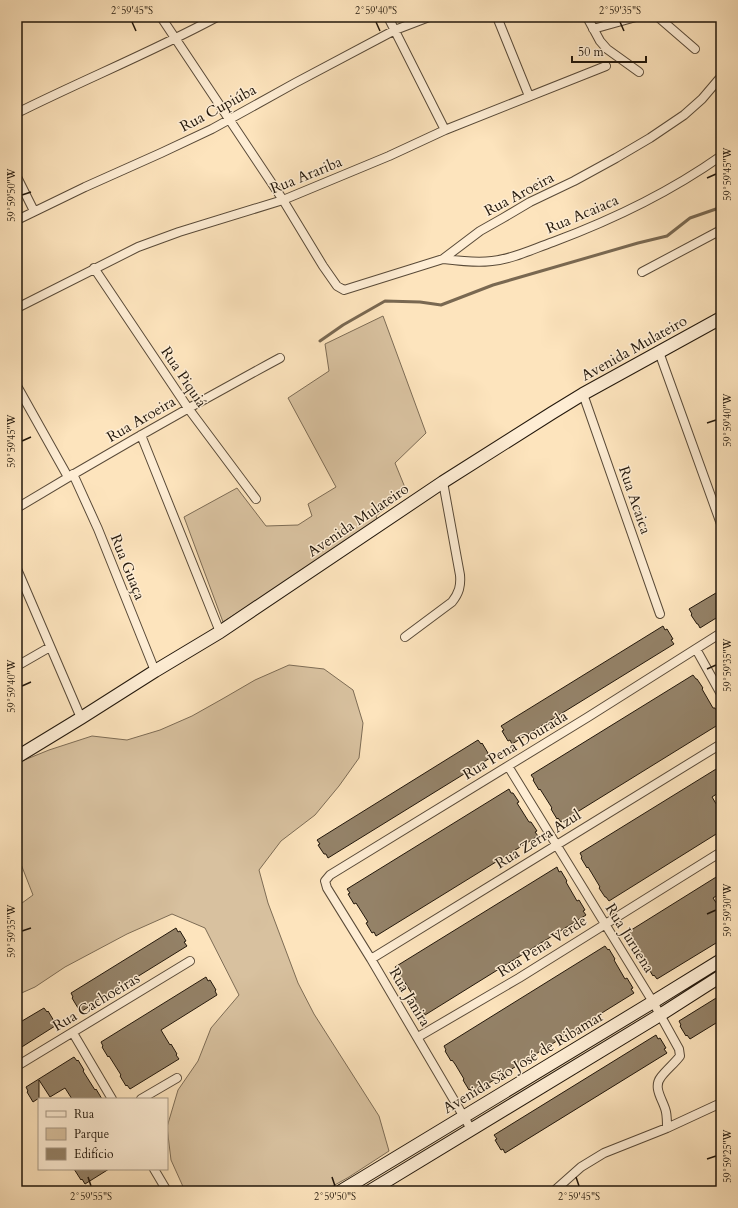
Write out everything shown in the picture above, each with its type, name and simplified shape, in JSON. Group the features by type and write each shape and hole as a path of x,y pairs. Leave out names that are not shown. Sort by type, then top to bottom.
{"street":[{"path":"161,17 283,200"},
{"path":"17,113 176,39 217,17"},
{"path":"388,17 445,130"},
{"name":"Rua Cupiúba","path":"17,220 229,120 395,30 429,17"},
{"path":"497,17 529,96"},
{"path":"587,17 600,41 607,49 639,72"},
{"path":"594,29 636,17"},
{"path":"658,17 695,49"},
{"name":"Rua Arariba","path":"17,308 138,246 178,232 283,200 389,156 445,130 606,66"},
{"name":"Rua Aroeira","path":"283,200 323,266 337,286 344,290 443,259 480,231 530,202 574,181 650,138 684,115 698,103 719,79"},
{"name":"Rua Acaiaca","path":"443,259 466,262 493,261 518,255 584,230 649,200 695,174 721,156"},
{"path":"17,177 34,211"},
{"path":"642,272 721,230"},
{"name":"Rua Piquiá","path":"94,268 188,408 256,499"},
{"name":"Avenida Mulateiro","path":"17,756 82,718 154,671 220,632 443,482 583,394 721,318"},
{"path":"659,352 721,524"},
{"name":"Rua Aroeira","path":"17,508 188,408 280,358"},
{"name":"Rua Guaça","path":"17,386 70,476 98,529 154,671"},
{"name":"Rua Acaica","path":"583,394 660,614"},
{"path":"141,435 220,632"},
{"path":"405,637 452,602 458,595 461,585 443,482"},
{"path":"17,569 82,718"},
{"name":"Rua Pena Dourada","path":"325,881 330,874 721,634"},
{"path":"17,666 50,647"},
{"path":"696,649 721,694"},
{"name":"Rua Zerra Azul","path":"371,959 721,744"},
{"name":"Rua Juruena","path":"508,766 653,1002 679,1049 680,1056 657,1082 658,1092 666,1112 667,1128"},
{"name":"Rua Pena Verde","path":"418,1037 519,978 721,852"},
{"name":"Rua Janira","path":"325,881 327,888 418,1037 471,1129"},
{"name":"Avenida São José de Ribamar","path":"341,1191 721,960"},
{"name":"Rua Cachoeiras","path":"17,1066 190,961"},
{"name":"Avenida São José de Ribamar","path":"370,1191 721,976"},
{"path":"73,1032 111,1098"},
{"path":"143,1098 177,1078"},
{"path":"554,1191 581,1167 604,1153 667,1128 721,1103"},
{"path":"155,1170 167,1191"}],"green space":[{"path":"383,316 426,433 395,463 406,490 389,501 391,504 376,516 378,522 223,622 184,517 237,488 266,526 298,525 312,516 308,504 336,487 288,398 329,371 325,344"},
{"path":"289,665 324,669 353,690 363,723 359,758 339,786 315,815 281,841 259,870 268,903 298,983 314,1014 379,1116 389,1151 324,1191 185,1191 171,1160 168,1124 178,1090 198,1061 211,1028 239,995 205,928 172,914 127,934 65,967 35,987 17,995 17,905 33,895 17,854 17,763 49,750 92,736 127,740 160,730 192,716 255,680"}],"building":[{"path":"721,590 721,609 718,611 721,615 700,628 691,615 692,614 689,609"},
{"path":"663,626 665,630 667,629 673,639 671,640 674,644 512,744 510,740 508,741 502,731 504,730 501,726"},
{"path":"693,675 703,688 702,689 713,708 715,708 721,718 721,723 561,822 558,818 557,819 551,809 552,808 540,789 539,790 531,775"},
{"path":"478,740 481,744 482,743 490,758 328,858 326,854 324,854 318,845 320,844 317,840"},
{"path":"721,766 721,791 712,797 721,812 721,831 609,901 599,888 600,887 588,867 587,868 581,858 580,853"},
{"path":"509,789 519,802 517,803 529,822 531,822 537,831 535,832 538,836 376,936 374,932 372,933 366,923 368,922 356,903 354,904 348,894 350,893 347,889"},
{"path":"557,867 559,872 561,871 567,881 566,882 577,901 579,900 585,910 583,911 586,915 425,1015 422,1010 420,1011 414,1001 416,1000 404,981 403,982 395,967"},
{"path":"721,874 721,893 713,898 721,910 721,940 657,979 654,975 653,976 637,946 635,947 629,937 628,932"},
{"path":"176,928 178,932 180,931 186,941 184,942 187,946 82,1011 79,1007 78,1008 72,998 71,993"},
{"path":"605,946 608,950 609,949 625,979 627,978 633,988 631,989 634,993 473,1093 470,1089 469,1090 455,1064 452,1060 451,1061 445,1051 444,1046"},
{"path":"206,977 208,981 210,980 216,990 217,995 161,1030 179,1059 130,1089 127,1085 126,1086 120,1076 121,1075 109,1056 108,1057 102,1047 101,1042"},
{"path":"721,995 721,1020 690,1039 687,1035 686,1036 680,1026 679,1021"},
{"path":"44,1008 47,1012 48,1011 54,1021 55,1026 17,1050 17,1024"},
{"path":"656,1035 658,1039 660,1038 666,1048 664,1049 667,1053 505,1153 503,1149 501,1150 495,1140 497,1139 494,1135"},
{"path":"74,1057 77,1061 78,1060 84,1070 83,1071 101,1098 71,1098 65,1088 50,1097 39,1080 39,1098 33,1102 27,1092 26,1087"},
{"path":"75,1170 107,1170 85,1184 82,1179 81,1180"}],"waterway":[{"path":"320,341 343,325 385,301 420,302 441,305 493,285 667,236 690,218 721,206"}]}
